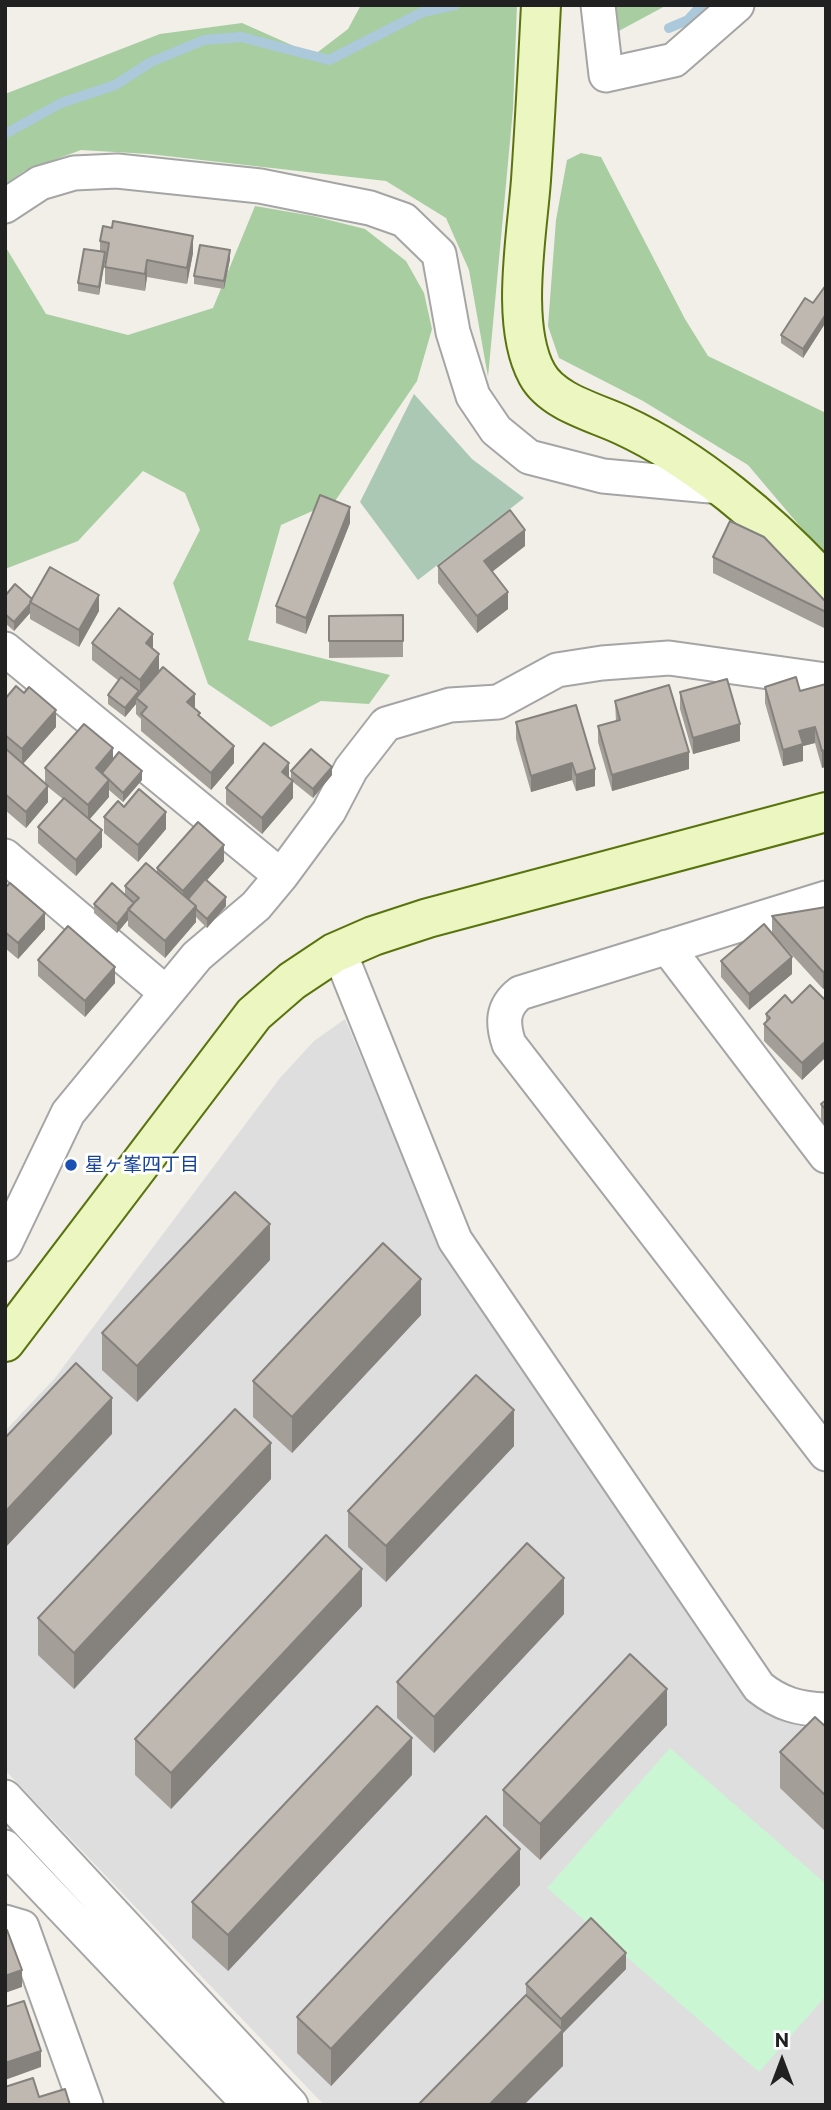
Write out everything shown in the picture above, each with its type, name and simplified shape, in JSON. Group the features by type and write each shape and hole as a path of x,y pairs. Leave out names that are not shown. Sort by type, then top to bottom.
{"street":[{"path":"541,5 523,291 526,346 537,375 557,395 640,433 721,487 793,547 826,583"},
{"path":"598,5 606,75 674,60 737,5"},
{"path":"5,206 40,183 74,173 117,171 260,186 370,208 404,220 439,254 453,332 473,396 496,430 529,457 603,476 721,487"},
{"path":"5,649 281,876"},
{"path":"5,1244 68,1113 197,956 256,906 281,876 329,811 351,769 386,724 450,705 498,702 557,670 602,663 669,658 826,680"},
{"path":"10,1321 254,1014 292,981 339,951 428,918 826,812"},
{"path":"5,856 165,992"},
{"path":"826,898 520,993 509,1001 504,1028 509,1044 826,1454"},
{"path":"667,947 826,1156"},
{"path":"339,951 455,1240 759,1687 777,1701 803,1709 826,1710"},
{"path":"5,1797 291,2105"},
{"path":"9,1857 250,2105"},
{"path":"5,1922 22,1927 86,2105"}],"shaded area":[{"path":"345,1019 439,1242 745,1694 767,1715 806,1728 826,1728 826,2105 324,2105 5,1770 5,1431 55,1378 280,1078 314,1041"}],"green space":[{"path":"361,5 517,5 513,109 488,377 469,270 446,218 386,181 149,154 81,150 24,171 5,185 5,94 160,34 242,23 314,55 348,29"},
{"path":"589,5 667,5 591,46"},
{"path":"581,153 601,157 685,319 708,356 826,413 826,557 748,465 643,401 559,358 548,326 556,220 567,160"},
{"path":"255,206 365,229 406,261 424,293 432,329 417,381 335,501 281,525 248,640 390,675 369,704 321,701 271,727 208,684 173,583 200,530 185,493 143,471 78,541 5,569 5,246 46,314 128,335 213,308"},
{"path":"414,394 472,459 524,498 418,580 360,502"},
{"path":"670,1748 826,1884 826,1996 759,2072 547,1888"}],"building":[{"path":"113,221 193,236 187,268 147,260 145,274 105,267 109,243 100,241 103,226 112,228"},
{"path":"200,245 230,250 224,281 194,276"},
{"path":"84,249 105,252 99,287 78,283"},
{"path":"826,285 826,314 803,349 781,335 805,298 813,303"},
{"path":"320,495 350,507 306,618 276,606"},
{"path":"510,510 525,530 484,561 508,592 477,616 438,566"},
{"path":"730,521 764,537 826,602 826,612 713,557"},
{"path":"50,567 99,595 79,630 30,602"},
{"path":"15,584 32,599 14,622 5,614 5,596"},
{"path":"119,608 153,634 146,643 159,654 140,680 92,643"},
{"path":"403,615 403,641 329,641 329,616"},
{"path":"163,667 195,694 187,702 200,713 198,715 234,746 211,773 141,714 147,707 136,698"},
{"path":"121,677 139,691 125,708 108,695"},
{"path":"796,677 800,691 826,684 826,750 822,751 815,727 799,731 803,744 783,750 765,687"},
{"path":"727,679 740,724 693,738 680,692"},
{"path":"669,685 689,752 612,775 598,726 620,720 615,701"},
{"path":"16,686 24,693 29,687 56,710 22,749 5,735 5,699"},
{"path":"576,705 595,769 576,775 572,763 531,776 516,722"},
{"path":"84,724 113,748 96,768 109,780 88,805 45,768"},
{"path":"264,743 289,763 282,772 293,781 262,818 226,788"},
{"path":"5,748 48,786 26,812 5,794"},
{"path":"311,749 332,767 313,789 291,771"},
{"path":"119,752 142,771 123,793 102,773"},
{"path":"139,789 166,812 138,845 104,817 118,801 124,807"},
{"path":"64,798 102,830 76,860 38,827"},
{"path":"198,822 224,845 183,891 157,868"},
{"path":"146,863 196,906 165,941 128,909 139,898 125,886"},
{"path":"205,879 226,897 207,919 188,899"},
{"path":"10,883 45,913 18,943 5,932 5,888"},
{"path":"112,883 134,903 117,924 94,904"},
{"path":"826,907 826,970 823,972 772,916"},
{"path":"764,924 792,957 749,994 721,961"},
{"path":"68,926 115,967 85,1001 38,960"},
{"path":"810,985 826,1001 826,1041 802,1063 764,1024 770,1018 766,1014 785,995 792,1003"},
{"path":"235,1192 270,1224 137,1366 102,1333"},
{"path":"383,1243 421,1279 292,1417 253,1381"},
{"path":"76,1363 112,1398 5,1512 5,1438"},
{"path":"476,1375 514,1410 386,1546 348,1511"},
{"path":"235,1409 271,1443 74,1653 38,1618"},
{"path":"326,1535 362,1569 171,1773 135,1739"},
{"path":"527,1543 564,1578 434,1717 397,1682"},
{"path":"630,1654 667,1689 540,1824 503,1790"},
{"path":"377,1706 412,1738 228,1935 192,1902"},
{"path":"815,1717 826,1727 826,1796 780,1752"},
{"path":"486,1816 520,1849 331,2049 297,2017"},
{"path":"591,1918 626,1953 561,2019 526,1984"},
{"path":"7,1930 22,1970 5,1976 5,1931"},
{"path":"526,1995 563,2030 489,2105 418,2105"},
{"path":"24,2001 41,2051 5,2063 5,2007"},
{"path":"33,2078 39,2097 65,2089 70,2105 5,2105 5,2087"}],"waterway":[{"path":"5,134 61,103 115,85 151,62 204,40 241,37 329,60 423,12 455,5"},
{"path":"669,28 688,20 702,5"}],"place":[{"name":"星ヶ峯四丁目","path":"71,1165"}]}
